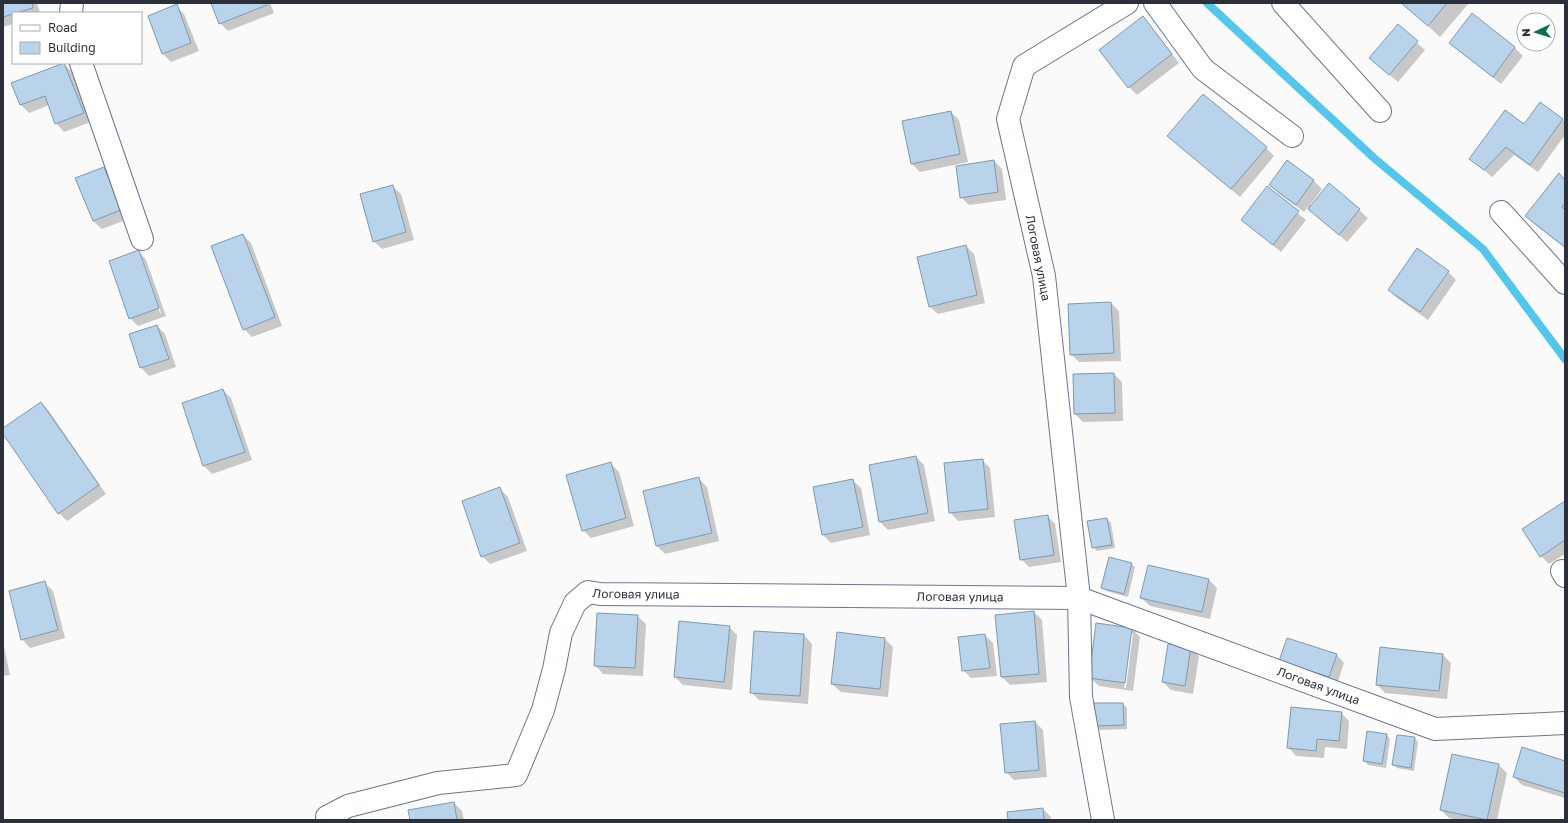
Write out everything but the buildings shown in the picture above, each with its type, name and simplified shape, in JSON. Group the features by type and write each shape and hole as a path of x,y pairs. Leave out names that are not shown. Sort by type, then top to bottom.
{"street":[{"name":"Логовая улица","path":"1103,820 1081,696 1079,598 1044,276 1008,118 1024,66 1127,3"},
{"path":"1155,3 1203,69 1292,136"},
{"path":"1283,3 1380,111"},
{"path":"81,64 142,239"},
{"path":"1501,212 1565,283"},
{"name":"Логовая улица","path":"327,819 348,806 438,783 516,775 543,710 554,669 561,633 574,603 588,592 608,594 1079,598 1435,729 1565,723"}],"waterway":[{"path":"1207,3 1374,158 1483,249 1565,359"}]}
